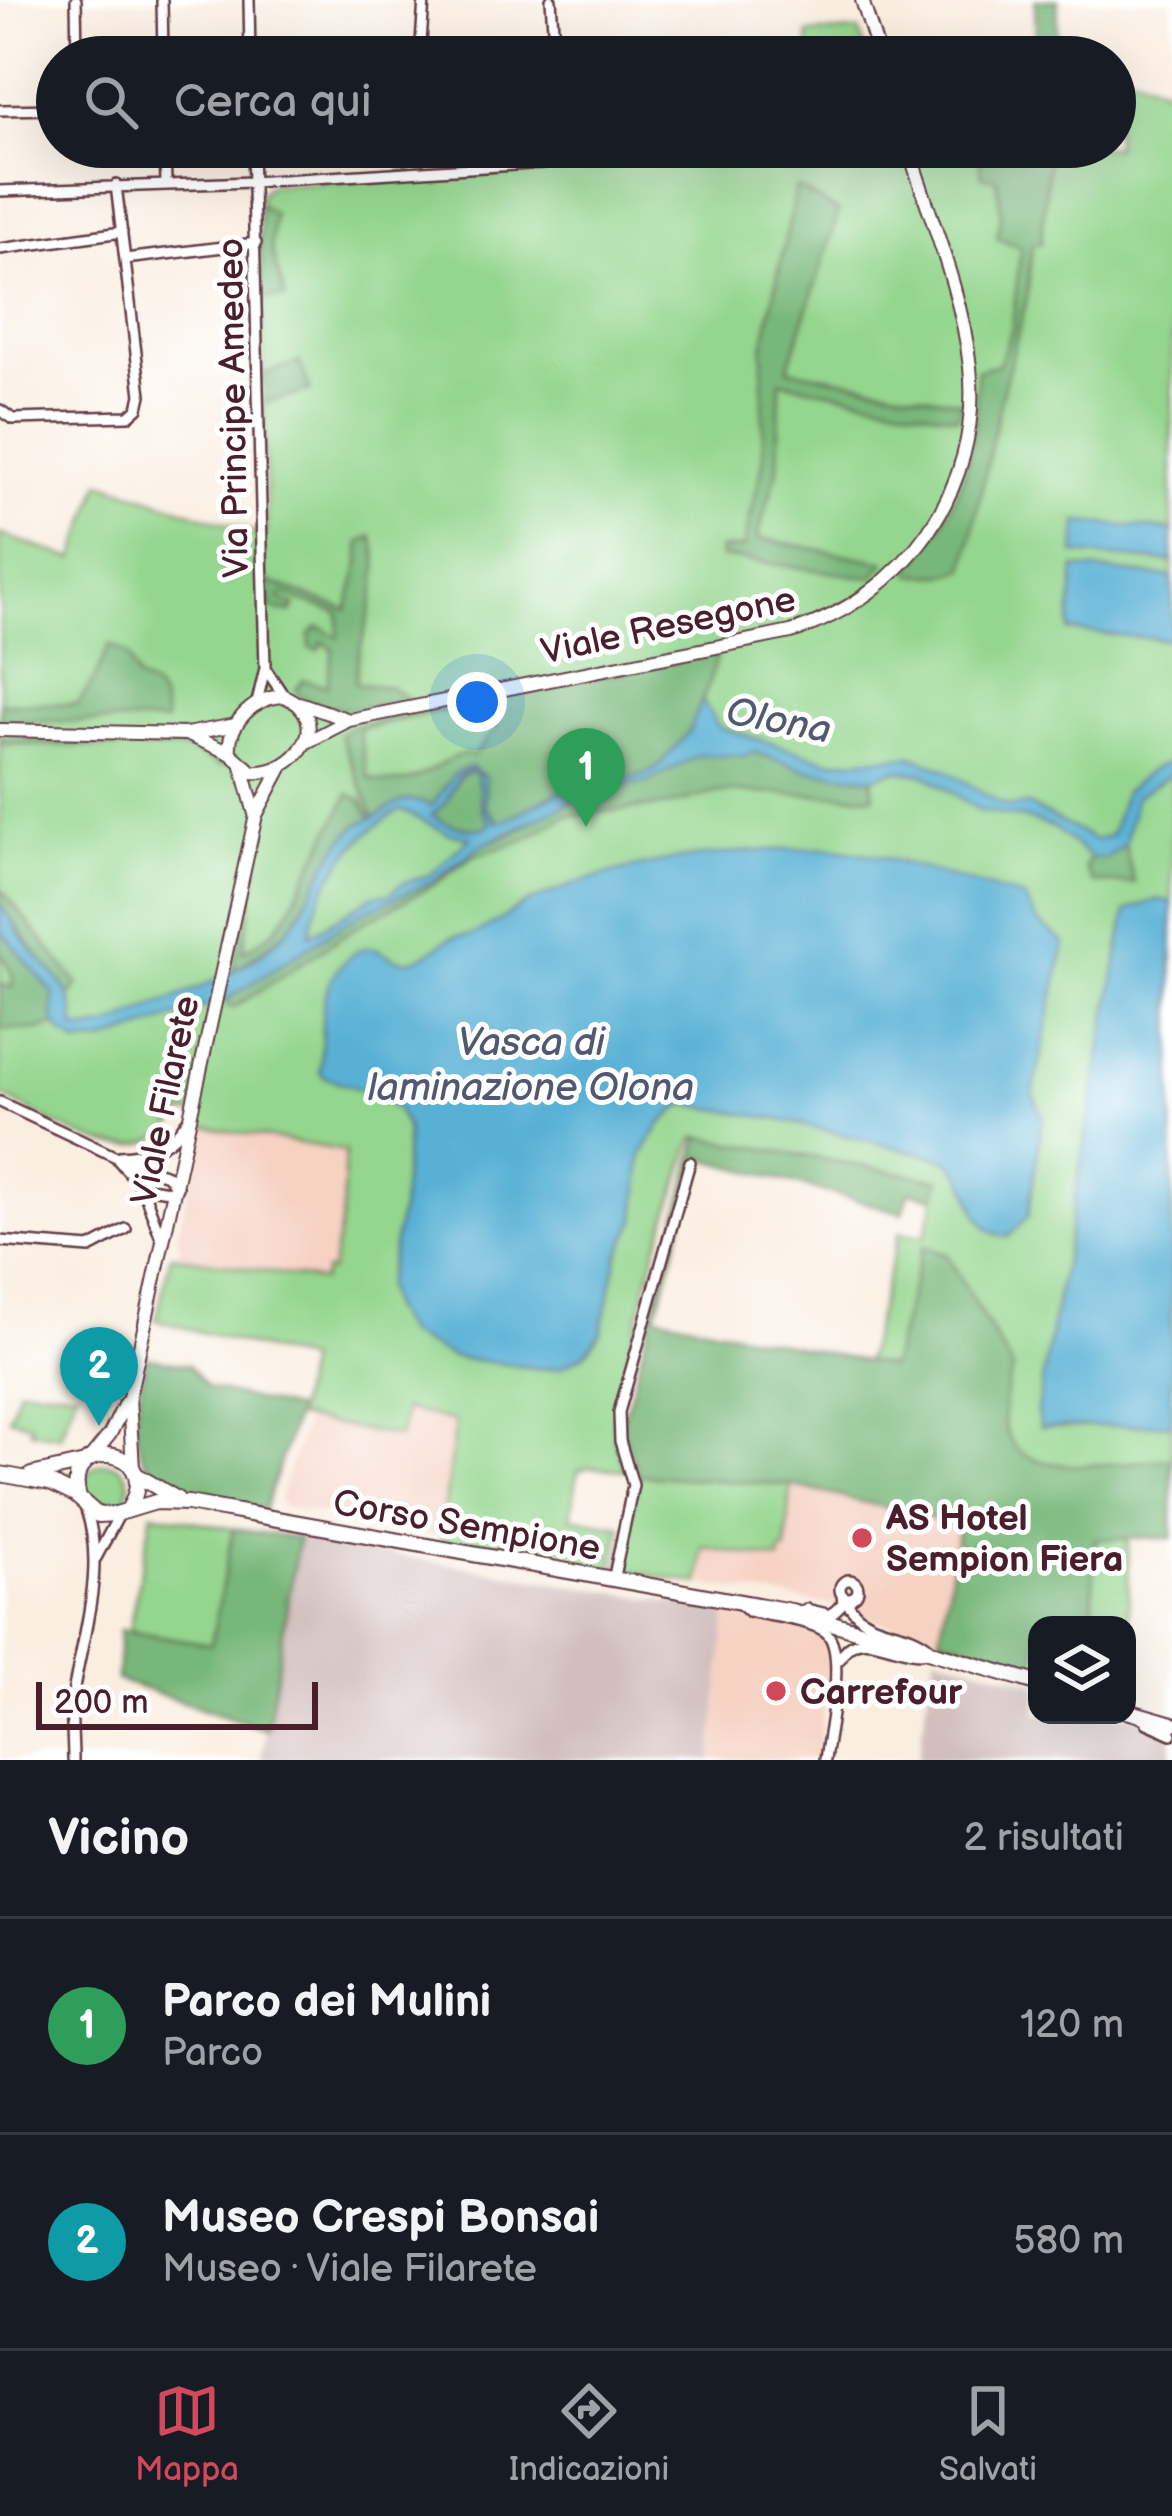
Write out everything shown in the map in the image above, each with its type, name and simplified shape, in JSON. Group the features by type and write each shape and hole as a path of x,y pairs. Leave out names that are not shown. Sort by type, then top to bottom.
{"main road":[{"path":"0,1474 50,1483 98,1515 125,1510 137,1486 134,1472 111,1454 20,1476"},
{"path":"83,1505 76,1479 87,1461"},
{"name":"Corso Sempione","path":"134,1472 170,1497 188,1503"},
{"name":"Corso Sempione","path":"125,1510 161,1501 188,1503 791,1611 1028,1680"},
{"path":"1136,1714 1171,1726"}],"street":[{"path":"76,0 77,36"},
{"path":"161,0 162,36"},
{"path":"249,0 250,36"},
{"path":"421,36 424,0"},
{"path":"551,0 554,36"},
{"path":"862,0 873,36"},
{"path":"0,110 36,109"},
{"path":"166,168 166,183"},
{"name":"Via Principe Amedeo","path":"252,168 265,668 257,703"},
{"path":"0,191 468,168"},
{"name":"Viale Resegone","path":"305,743 349,720 791,632 858,603 898,572 929,532 953,483 970,400 960,313 914,168"},
{"path":"0,410 13,418 128,416 138,408 141,395 116,185"},
{"path":"0,249 122,232"},
{"path":"125,259 256,244"},
{"path":"186,734 230,753 242,766 262,773 280,768 305,743 308,719 265,668"},
{"path":"230,753 229,740 236,724 257,703 291,699"},
{"name":"Viale Resegone","path":"291,699 349,720"},
{"path":"0,730 186,734 236,724"},
{"name":"Viale Filarete","path":"242,766 256,815"},
{"name":"Viale Filarete","path":"87,1461 110,1433 129,1397 256,815 280,768"},
{"path":"0,1102 166,1175 177,1187 169,1191 142,1187"},
{"path":"114,1156 136,1156 160,1148 191,1115"},
{"path":"114,1156 142,1187 164,1248"},
{"path":"613,1581 633,1485 620,1442 619,1412 690,1162"},
{"path":"0,1240 90,1248 126,1229"},
{"name":"Viale Filarete","path":"129,1397 134,1472"},
{"path":"73,1760 72,1699 94,1563 83,1505"},
{"path":"94,1563 125,1510"},
{"name":"Corso Sempione","path":"736,1602 753,1598 830,1615 847,1596 860,1621 919,1639 934,1652"},
{"path":"736,1602 748,1611 824,1630 835,1643 825,1760"},
{"path":"836,1669 852,1641 914,1654 934,1652"}],"shaded area":[{"path":"201,1126 346,1151 342,1215 331,1272 322,1281 178,1256 177,1237 197,1168"},
{"path":"405,1408 456,1422 441,1535 283,1507 278,1501 306,1419 398,1436"},
{"path":"791,1485 960,1526 940,1644 836,1606 699,1584 703,1547 786,1551"},
{"path":"298,1538 727,1612 712,1760 261,1760"},
{"path":"727,1612 834,1632 817,1760 713,1760"},
{"path":"935,1654 1028,1681 1028,1724 1136,1724 1136,1717 1172,1725 1172,1760 917,1760"}],"green space":[{"path":"1035,0 1058,0 1057,36 1036,36"},
{"path":"859,31 861,36 808,36"},
{"path":"1136,76 1172,92 1172,1538 1128,1539 1129,1616 1028,1616 1028,1664 942,1639 960,1526 959,1503 834,1481 899,1233 925,1236 937,1189 699,1137 693,1140 654,1257 614,1415 614,1437 625,1470 588,1467 578,1471 571,1517 621,1526 613,1567 599,1571 441,1539 455,1422 405,1409 399,1437 295,1417 307,1361 156,1320 171,1255 322,1281 325,1271 331,1271 342,1215 345,1151 201,1126 203,1114 182,1113 164,1134 143,1144 120,1146 70,1131 0,1095 0,534 74,559 101,482 254,533 267,533 259,204 269,185 548,168 1136,168"},
{"path":"981,168 1048,168 1041,243 1032,244 1027,299 965,569 947,575 912,575 910,569 942,524 963,476 974,425 977,370 999,364 1012,329 1021,247 997,238 1001,213 997,179 982,176"},
{"path":"796,187 839,212 788,369 962,402 958,417 780,381 778,470 757,538 885,562 873,578 721,557 720,549 743,548 763,463 763,348"},
{"path":"259,204 274,215 271,247 285,298 261,298"},
{"path":"300,362 310,391 264,403 262,375"},
{"path":"372,536 375,591 356,684 390,687 409,700 352,708 311,702 296,689 303,680 327,686 333,649 322,642 319,650 310,648 310,634 319,627 338,637 339,613 283,594 279,599 295,606 291,612 272,609 267,581 347,610 360,563 360,543"},
{"path":"109,645 127,657 139,681 157,692 166,722 0,721 0,703 78,704"},
{"path":"718,653 693,723 658,768 568,788 500,822 485,807 485,777 470,767 446,785 432,806 421,801 374,817 340,735 351,727","holes":["437,711 498,727 473,756 453,757 404,781 368,778 359,730"]},
{"path":"0,738 189,744 208,750 224,764 189,749 0,744"},
{"path":"754,752 807,770 872,778 874,796 719,792 670,805 566,816 522,841 471,857 437,883 362,923 235,1007 227,1006 228,999 359,914 443,875 482,845 513,834 545,814 600,790 647,782 699,755"},
{"path":"472,771 477,774 482,810 491,824 461,828 432,815 459,778"},
{"path":"349,794 361,800 371,818 345,838 289,929 233,972 259,832 263,834 243,952 274,931 288,912"},
{"path":"1125,844 1134,883 1093,883 1085,867 1090,859 1106,858"},
{"path":"0,888 78,984 61,1008 58,1024 38,1030 0,1029 0,984 12,988 13,976 0,950 0,924 37,954 0,905"},
{"path":"699,1137 940,1180 935,1197 909,1192 903,1213 701,1158 656,1315 890,1367 923,1246 947,1255 1013,1369 1004,1409 1008,1436 1023,1453 1047,1462 1076,1465 1172,1459 1172,1538 1095,1539 1092,1616 1028,1616 1028,1664 940,1637 959,1525 791,1485 639,1475 621,1429"},
{"path":"146,1357 189,1365 207,1388 297,1410 264,1510 179,1490 149,1467 139,1448 136,1423"},
{"path":"19,1388 77,1391 60,1436 30,1431 31,1424 9,1418"},
{"path":"107,1463 123,1469 129,1485 123,1501 107,1507 91,1501 85,1485 91,1469"},
{"path":"639,1475 791,1485 786,1551 781,1551 780,1560 703,1547 699,1584 619,1569"},
{"path":"152,1513 233,1529 211,1645 129,1630"},
{"path":"233,1529 298,1538 267,1730 117,1680 120,1630 211,1644"}],"water":[{"path":"1078,522 1172,530 1172,562 1075,554"},
{"path":"1075,568 1172,577 1172,640 1069,631"},
{"path":"702,700 719,727 830,761 912,756 945,769 998,802 1011,807 1028,805 1095,840 1111,835 1124,792 1151,770 1172,761 1172,774 1135,797 1125,844 1106,858 1092,859 1054,828 980,811 924,774 897,770 872,778 807,770 754,752 699,755 647,782 580,798 482,845 433,881 359,914 228,999 102,1043 77,1044 59,1030 53,1018 53,993 0,930 0,905 64,987 75,1028 106,1026 215,980 258,956 296,919 333,854 357,826 405,800 432,806 455,773 470,767 485,777 485,807 497,822 563,790 656,769 689,732","holes":["470,771 478,775 482,810 491,824 461,827 432,815 445,804 459,776","401,810 450,834 470,837 430,875 401,884 390,894 375,895 310,935 321,897 341,862 369,832"]},
{"name":"Vasca di laminazione Olona","path":"830,848 879,856 1024,898 1038,922 1065,943 1033,1094 1043,1116 1028,1217 1008,1237 994,1233 978,1215 955,1166 944,1159 777,1119 684,1104 661,1124 642,1155 636,1220 618,1256 601,1332 585,1354 561,1367 542,1369 451,1357 406,1334 390,1308 385,1287 401,1208 407,1129 398,1111 381,1096 320,1072 324,1002 340,966 353,954 371,948 413,960 453,937 479,932 535,900 607,874 716,854"},
{"path":"1158,899 1172,902 1172,1424 1040,1428 1037,1411 1126,911"}],"place":[{"name":"Parco dei Mulini","path":"586,827"},
{"name":"Museo Crespi Bonsai","path":"99,1426"},
{"name":"AS Hotel Sempion Fiera","path":"862,1538"},
{"name":"Carrefour","path":"776,1691"}],"water label":[{"name":"Olona","path":"779,719"}]}
